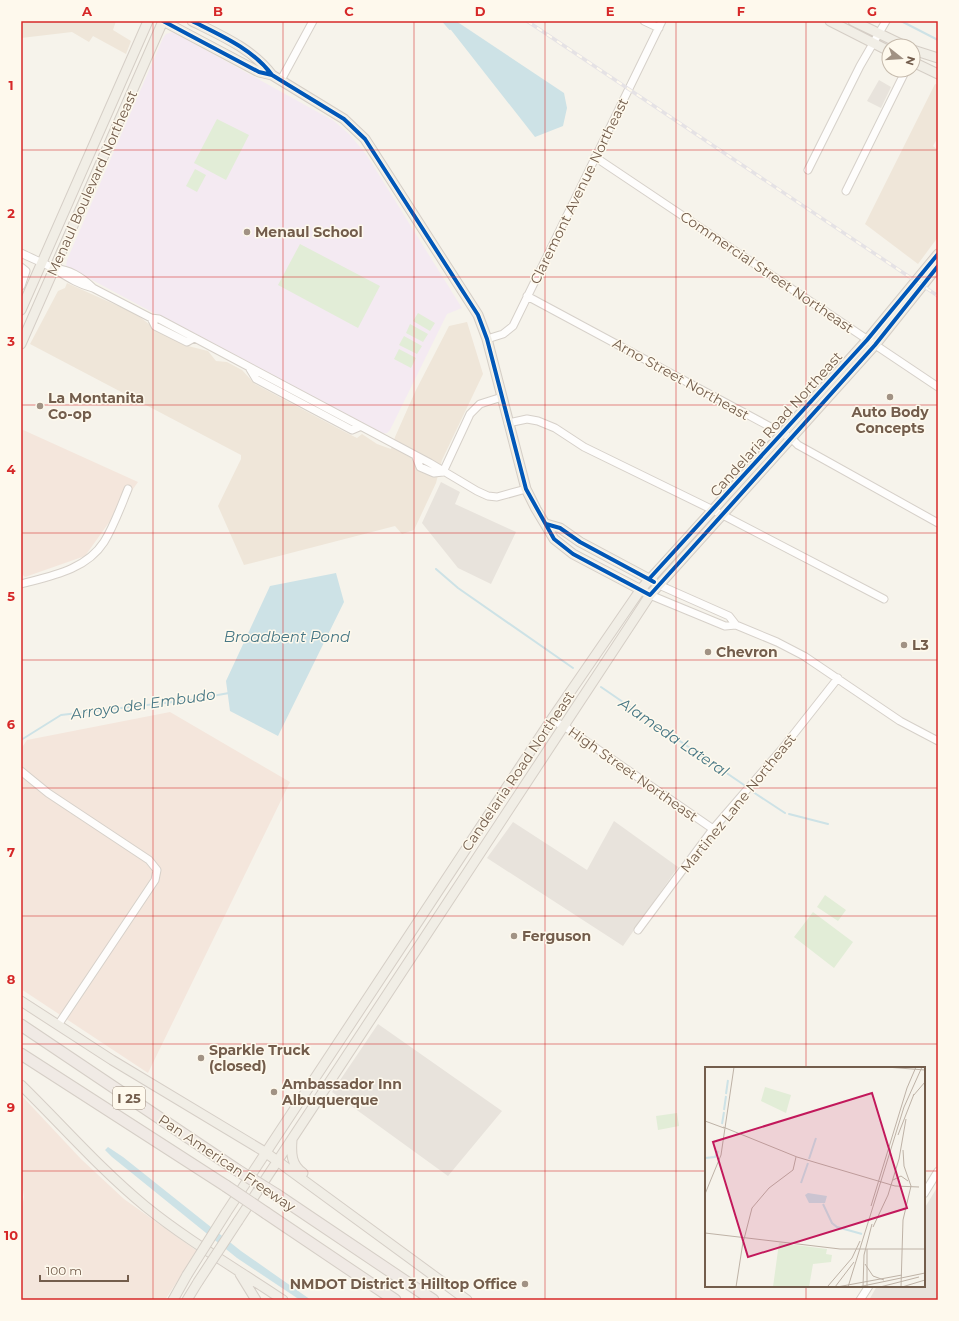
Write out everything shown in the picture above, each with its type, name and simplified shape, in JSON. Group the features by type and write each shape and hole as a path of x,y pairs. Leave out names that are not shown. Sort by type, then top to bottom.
{"highway":[{"name":"Pan American Freeway","path":"21,1026 433,1300"},
{"name":"Pan American Freeway","path":"21,1054 226,1186 395,1300"}],"main road":[{"name":"Menaul Boulevard Northeast","path":"21,310 148,21"},
{"name":"Menaul Boulevard Northeast","path":"21,344 163,21"},
{"path":"163,21 259,72 272,75 281,80 344,119 365,139 478,315 487,339 526,489 554,539 573,554 650,595"},
{"path":"192,21 227,39 263,63 272,75"},
{"path":"830,21 881,47"},
{"path":"853,21 886,38"},
{"path":"921,54 938,58"},
{"path":"921,66 938,73"},
{"path":"110,109 122,114"},
{"path":"919,284 938,254"},
{"path":"919,284 938,266"},
{"name":"Candelaria Road Northeast","path":"173,1300 187,1275 265,1152 551,720 649,579 713,510 786,436 871,342 919,284"},
{"name":"Candelaria Road Northeast","path":"187,1300 650,595 721,515 786,436"},
{"path":"546,524 560,528 580,542 659,585"},
{"path":"21,1001 265,1152 467,1300"},
{"path":"21,1085 128,1191 166,1222 283,1300"},
{"path":"292,1138 291,1150 294,1165 299,1171 341,1200 344,1209"},
{"path":"235,1269 246,1283 256,1300"}],"street":[{"path":"281,80 312,21"},
{"path":"644,21 659,28"},
{"name":"Claremont Avenue Northeast","path":"487,339 503,334 513,326 662,21"},
{"path":"808,170 860,66 886,21"},
{"path":"846,191 902,78"},
{"name":"Commercial Street Northeast","path":"595,157 938,387"},
{"path":"21,253 54,269 59,274 77,283 93,288 151,318 155,326 187,342 194,338 250,368 256,379 352,430 359,427 416,457 420,467 434,473 443,472 488,496 497,497 526,489"},
{"path":"21,267 26,271 21,286"},
{"name":"Arno Street Northeast","path":"527,296 786,436 798,445 938,523"},
{"path":"443,472 470,414 480,404 502,397"},
{"path":"508,423 527,418 555,428 584,447 713,510 884,599"},
{"path":"21,584 60,573 82,564 103,543 128,489"},
{"path":"659,585 728,616 736,625 798,653 838,678 900,721 938,741"},
{"path":"650,595 725,626 736,625"},
{"name":"Martinez Lane Northeast","path":"638,930 714,829 782,750 838,678"},
{"name":"High Street Northeast","path":"551,720 564,726 714,829"},
{"path":"21,771 48,793 149,860 157,870 155,880 58,1025"},
{"path":"925,1192 938,1170"},
{"path":"860,1300 868,1287"}],"shaded area":[{"path":"21,21 116,21 113,30 131,41 126,54 93,36 89,42 72,32 21,38"},
{"name":"Menaul School","path":"173,32 334,121 349,134 366,154 462,308 447,314 390,430 387,433 380,434 66,266 67,260 163,38 166,34"},
{"path":"879,80 891,87 881,108 867,101"},
{"path":"935,84 938,85 938,137 933,146 938,150 938,237 918,264 865,224"},
{"path":"67,283 136,314 158,331 184,345 208,351 216,361 227,362 242,370 255,384 343,431 357,438 362,434 377,444 391,449 415,392 449,326 467,322 483,374 442,460 436,483 414,530 402,534 395,526 244,565 218,506 241,459 241,455 30,344 58,291 65,288"},
{"path":"21,429 138,482 85,556 25,577 21,573"},
{"path":"441,482 460,492 455,504 516,532 491,584 458,568 422,523"},
{"path":"170,712 290,782 148,1073 21,989 21,749 27,740"},
{"path":"614,821 678,867 623,946 487,858 513,822 587,870"},
{"path":"378,1024 502,1111 448,1176 332,1092"},
{"path":"21,1095 81,1159 124,1199 197,1251 165,1300 21,1300 21,1212 24,1197 21,1174"},
{"path":"938,1186 938,1300 869,1300 876,1287 925,1287 925,1207"}],"green space":[{"path":"217,119 249,135 226,180 194,163"},
{"path":"195,169 206,175 197,192 186,186"},
{"path":"300,244 380,286 358,328 278,285"},
{"path":"418,313 435,323 430,331 413,321"},
{"path":"410,324 428,334 423,342 406,333"},
{"path":"404,336 422,346 417,354 399,345"},
{"path":"399,349 416,358 411,368 394,359"},
{"path":"825,895 846,910 838,921 817,907"},
{"path":"813,912 853,942 834,968 794,937"},
{"path":"677,1113 679,1126 658,1130 656,1116"}],"water":[{"path":"444,21 456,21 564,93 567,108 563,126 535,137"},
{"name":"Broadbent Pond","path":"336,573 344,602 278,736 230,711 226,681 270,586"},
{"path":"108,1147 123,1157 241,1251 311,1300 300,1300 237,1258 112,1157 105,1150"}],"waterway":[{"path":"443,21 450,29"},
{"path":"901,21 938,40"},
{"path":"436,569 458,588 573,668"},
{"name":"Alameda Lateral","path":"601,687 747,787"},
{"name":"Arroyo del Embudo","path":"21,740 61,715 190,700 229,693"},
{"path":"753,792 785,813"},
{"path":"789,814 828,824"}],"railway":[{"path":"527,21 938,296"}],"cycle path":[{"path":"163,21 259,72 272,75 344,119 365,139 478,315 487,339 526,489 554,539 573,554 650,595 875,345 938,266"},
{"path":"192,21 225,37 246,50 272,75"},
{"path":"649,579 867,340 938,254"},
{"path":"546,524 560,528 580,542 654,582"}],"place":[{"name":"Menaul School","path":"247,232"},
{"name":"Auto Body Concepts","path":"890,397"},
{"name":"La Montanita Co-op","path":"40,406"},
{"name":"L3","path":"904,645"},
{"name":"Chevron","path":"708,652"},
{"name":"Ferguson","path":"514,936"},
{"name":"Sparkle Truck (closed)","path":"201,1058"},
{"name":"Ambassador Inn Albuquerque","path":"274,1092"},
{"name":"NMDOT District 3 Hilltop Office","path":"525,1284"}]}
